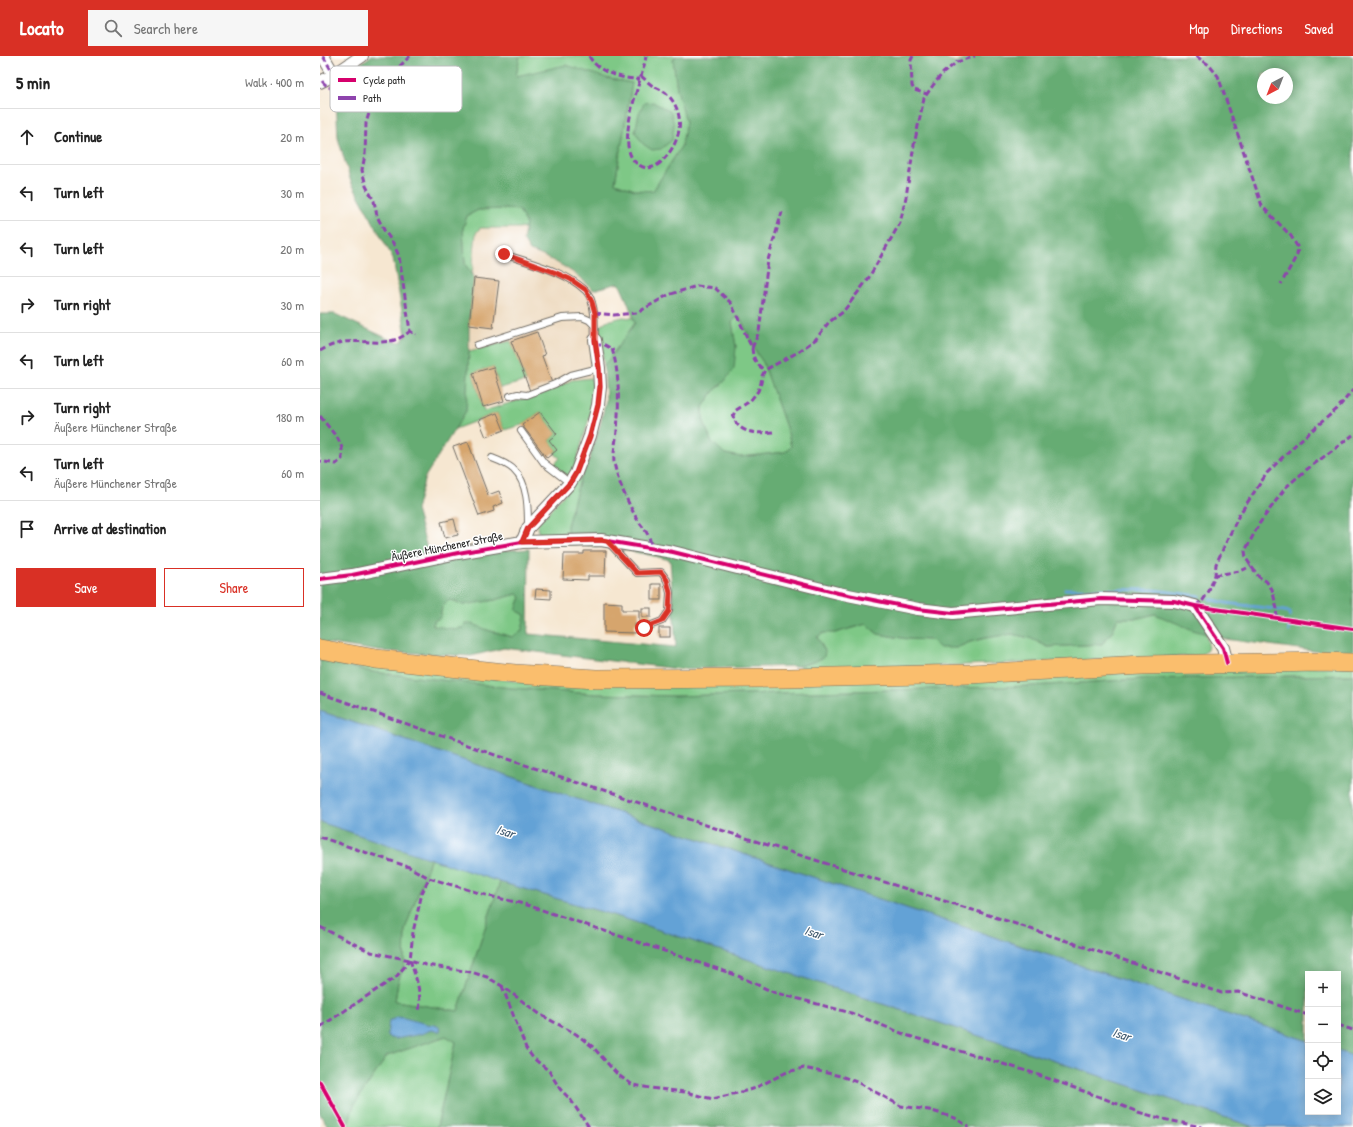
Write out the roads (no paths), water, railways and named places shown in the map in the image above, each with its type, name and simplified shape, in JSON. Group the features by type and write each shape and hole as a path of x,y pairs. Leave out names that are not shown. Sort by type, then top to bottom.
{"main road":[{"path":"320,649 376,659 507,673 596,679 789,678 970,674 1143,665 1353,663"}],"street":[{"path":"323,56 330,68"},
{"path":"347,66 362,56"},
{"path":"320,82 330,77"},
{"name":"Äußere Münchener Straße","path":"320,579 352,575 458,553 522,542 528,528 570,483 576,473 595,420 598,405 600,387 595,340"},
{"path":"522,542 601,540 673,552 838,593 925,610 954,613 1101,599 1174,601 1195,606 1223,648 1227,663"}],"lane":[{"name":"Äußere Münchener Straße","path":"504,254 570,279 586,290 592,302 595,313 595,340"},
{"path":"477,345 562,318 582,317 589,320 594,325"},
{"path":"510,396 518,394 527,395 555,384 571,375 599,368"},
{"path":"521,431 544,463 570,483"},
{"path":"492,458 508,465 520,477 528,511 528,528"},
{"path":"607,541 637,573 661,572 667,580 670,593 669,611 662,621 644,628"}],"water":[{"name":"Isar","path":"320,711 562,794 1305,1040 1305,1115 1341,1115 1341,1052 1353,1056 1353,1127 1254,1127 623,918 500,882 320,822"},
{"path":"398,1017 438,1026 441,1029 439,1032 431,1030 421,1034 396,1039 390,1038 387,1035 389,1021"}],"waterway":[{"path":"1065,589 1154,590 1200,596"},
{"path":"1210,599 1226,603 1274,609"},
{"path":"1278,610 1290,612 1290,616"}]}
